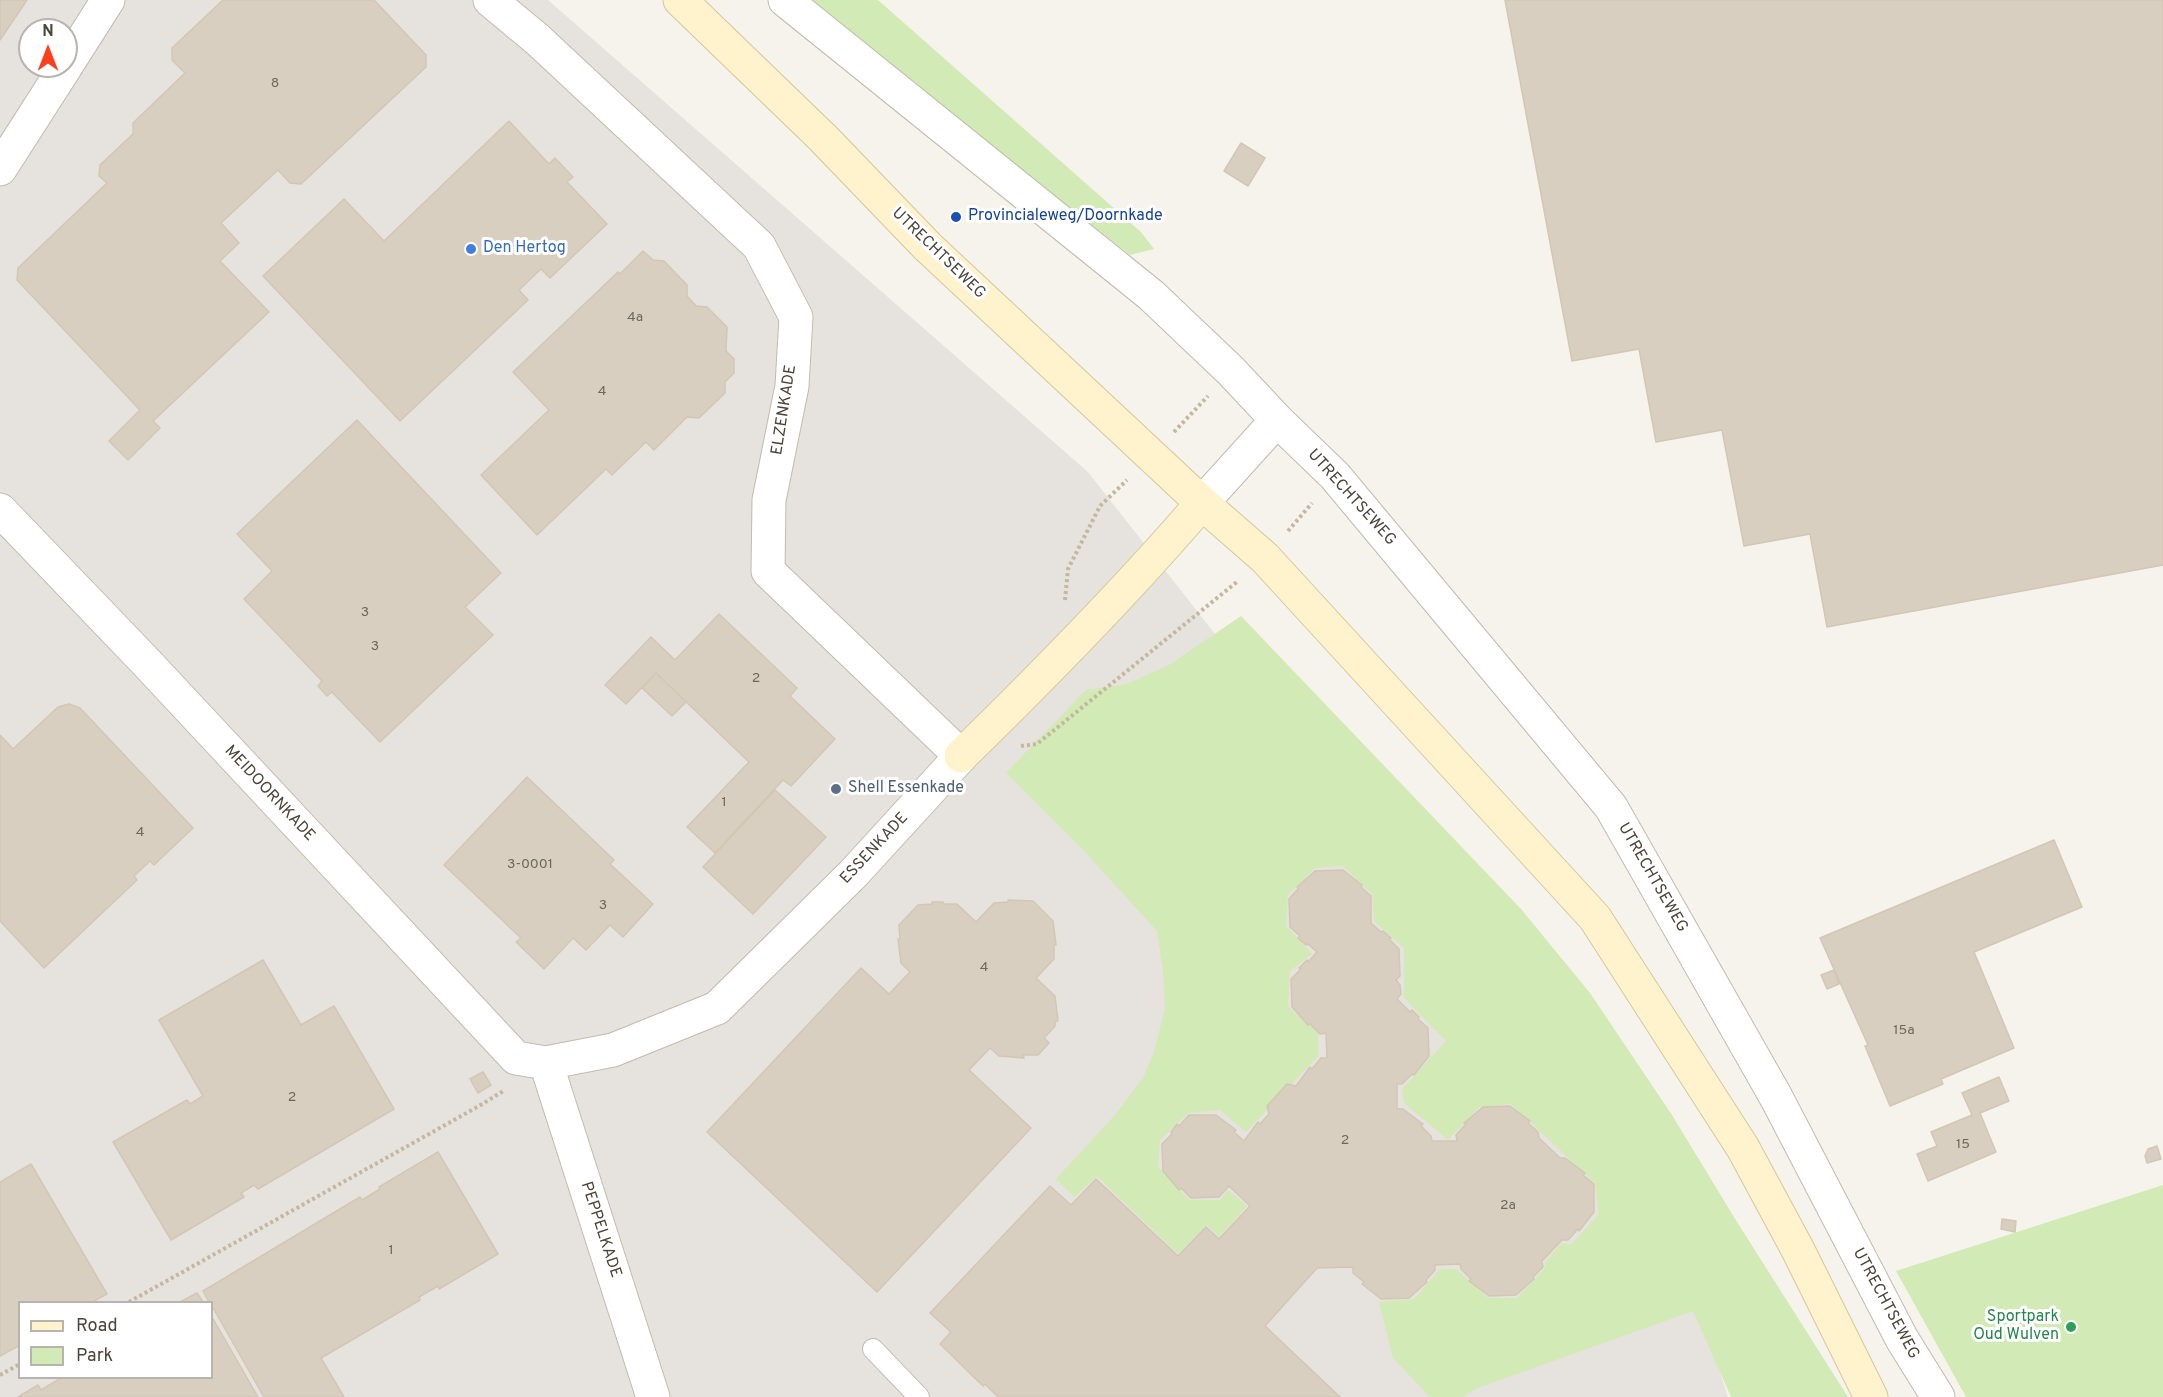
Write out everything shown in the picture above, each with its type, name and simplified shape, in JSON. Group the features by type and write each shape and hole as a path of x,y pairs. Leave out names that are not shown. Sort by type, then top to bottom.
{"main road":[{"name":"UTRECHTSEWEG","path":"680,0 823,138 928,247 1202,503 1265,558 1595,918 1743,1148 1798,1250 1871,1397"},
{"name":"ESSENKADE","path":"961,756 1069,651 1152,562 1202,503"}],"street":[{"path":"78,47 108,0"},
{"name":"ELZENKADE","path":"490,0 537,39 759,246 796,317 792,386 769,500 768,571 961,756"},
{"name":"UTRECHTSEWEG","path":"785,0 1151,295 1231,371 1335,476 1611,807 1776,1097 1902,1339 1938,1397"},
{"path":"0,169 58,78"},
{"path":"1202,503 1277,420"},
{"name":"MEIDOORNKADE","path":"0,510 146,662 516,1058 546,1064"},
{"name":"ESSENKADE","path":"546,1064 613,1050 717,1008 853,874 961,756"},
{"name":"PEPPELKADE","path":"546,1064 653,1397"}],"lane":[{"path":"873,1349 919,1397"}],"path":[{"path":"1065,603 1068,569 1100,506 1152,455 1231,371"},
{"path":"1015,747 1036,744 1265,558 1335,476"},
{"path":"131,1301 479,1106 546,1064"},
{"path":"0,1375 18,1365"}],"shaded area":[{"path":"0,0 548,0 1088,472 1670,1214 1728,1397 0,1397"}],"green space":[{"path":"809,0 878,0 1141,232 1154,249 1130,255"},
{"path":"1241,616 1521,909 1590,993 1672,1115 1848,1397 1731,1397 1693,1311 1475,1389 1463,1397 1430,1397 1393,1358 1379,1302 1414,1299 1440,1269 1456,1269 1488,1298 1517,1298 1544,1269 1546,1261 1562,1243 1571,1245 1599,1214 1595,1183 1511,1104 1479,1107 1448,1140 1404,1103 1402,1089 1446,1041 1404,998 1404,948 1374,921 1372,894 1343,866 1315,868 1288,895 1286,926 1312,954 1290,971 1288,1007 1318,1033 1318,1056 1246,1132 1220,1110 1188,1113 1160,1140 1158,1166 1189,1200 1220,1200 1228,1190 1247,1206 1219,1237 1207,1225 1178,1254 1097,1176 1074,1197 1056,1179 1116,1114 1143,1078 1154,1052 1165,1009 1163,971 1157,931 1086,853 1006,773 1086,690 1127,684 1169,665"},
{"name":"Sportpark Oud Wulven","path":"2163,1185 2163,1397 1966,1397 1896,1271"}],"building":[{"path":"0,0 27,0 0,40"},
{"path":"223,0 374,0 426,55 426,67 301,184 290,183 278,170 221,223 239,243 220,261 269,312 153,421 160,428 128,460 109,441 140,410 17,280 18,268 107,183 99,176 100,165 133,134 133,123 185,73 172,60 172,48"},
{"path":"1505,0 2163,0 2163,565 1827,627 1810,534 1744,546 1722,430 1656,442 1639,349 1572,361"},
{"path":"509,121 549,164 555,158 573,177 567,182 607,224 550,278 541,269 519,290 528,300 400,421 263,276 344,199 384,241"},
{"path":"1241,143 1265,158 1248,186 1224,171"},
{"path":"643,251 653,260 664,261 687,285 687,296 696,306 707,307 727,327 726,351 734,359 734,373 725,382 725,393 699,418 687,417 654,450 646,442 612,475 606,469 537,535 481,475 549,410 513,372"},
{"path":"357,420 501,573 465,607 493,635 380,742 332,692 327,696 318,686 322,681 244,599 272,571 237,534"},
{"path":"719,614 797,688 790,696 835,739 791,786 783,780 715,853 687,827 749,762 656,673 626,704 605,685 651,637 675,660"},
{"path":"656,673 686,702 672,716 642,688"},
{"path":"69,704 80,708 193,828 154,865 150,861 134,876 137,880 44,968 0,921 0,735 13,749 58,707"},
{"path":"527,777 614,860 610,864 653,904 623,937 610,925 586,950 573,938 544,969 516,942 521,938 444,865"},
{"path":"775,790 826,837 753,914 703,867"},
{"path":"2054,840 2082,907 1974,952 2014,1048 1941,1079 1943,1084 1890,1106 1865,1046 1868,1045 1820,938"},
{"path":"1343,870 1362,885 1361,887 1371,896 1371,923 1391,938 1389,939 1399,949 1400,976 1396,980 1400,985 1401,994 1397,999 1410,1012 1412,1010 1428,1028 1429,1056 1414,1075 1412,1074 1402,1084 1397,1084 1397,1109 1403,1109 1423,1124 1421,1126 1431,1136 1432,1141 1457,1141 1456,1135 1466,1124 1464,1123 1483,1107 1510,1106 1530,1121 1528,1123 1538,1132 1539,1138 1560,1158 1565,1158 1585,1173 1583,1175 1594,1184 1594,1212 1579,1231 1578,1229 1568,1240 1562,1240 1542,1261 1543,1267 1533,1277 1534,1279 1516,1295 1489,1296 1469,1281 1471,1279 1461,1269 1460,1264 1435,1265 1435,1270 1426,1280 1427,1282 1409,1298 1381,1299 1362,1284 1364,1282 1353,1273 1353,1267 1317,1268 1265,1326 1340,1397 998,1397 985,1384 983,1386 940,1344 951,1332 930,1313 1050,1186 1071,1205 1096,1179 1178,1256 1206,1227 1219,1239 1250,1206 1229,1186 1219,1197 1191,1198 1181,1188 1179,1190 1163,1171 1162,1144 1172,1134 1177,1124 1179,1126 1189,1115 1216,1115 1236,1130 1234,1132 1244,1141 1258,1122 1260,1124 1269,1114 1267,1106 1287,1084 1296,1086 1310,1067 1312,1069 1321,1058 1327,1058 1326,1033 1320,1034 1310,1024 1308,1025 1292,1007 1291,979 1301,969 1299,968 1317,952 1298,938 1300,936 1290,927 1289,899 1298,889 1297,887 1315,871"},
{"path":"1008,900 1033,901 1053,921 1056,945 1054,945 1054,959 1036,978 1055,996 1058,1021 1055,1021 1055,1026 1044,1038 1049,1043 1038,1055 1023,1055 1024,1058 999,1056 990,1048 969,1070 1031,1128 877,1292 707,1132 861,968 889,994 910,972 901,963 899,925 918,905 933,904 932,902 957,904 976,922 994,903 1008,902"},
{"path":"263,960 301,1025 334,1006 394,1109 258,1189 254,1185 241,1193 244,1197 171,1240 113,1142 187,1100 190,1104 203,1096 159,1020"},
{"path":"1834,970 1839,984 1827,989 1821,975"},
{"path":"483,1072 491,1085 478,1093 470,1079"},
{"path":"1999,1077 2009,1101 1980,1113 1996,1152 1928,1181 1917,1154 1937,1146 1931,1132 1972,1115 1962,1093"},
{"path":"2157,1146 2161,1159 2147,1163 2145,1156 2148,1149"},
{"path":"438,1152 498,1254 439,1289 438,1286 419,1297 420,1300 321,1358 344,1397 264,1397 213,1308 213,1301 208,1301 203,1291 360,1197 362,1200 380,1189 379,1187"},
{"path":"31,1164 107,1294 94,1301 18,1301 18,1346 0,1356 0,1182"},
{"path":"2002,1219 2016,1221 2015,1232 2001,1229"},
{"path":"197,1293 202,1301 182,1301"},
{"path":"213,1319 258,1397 18,1397 38,1385 41,1390 59,1379 213,1379"}],"place":[{"name":"Provincialeweg/Doornkade","path":"956,217"},
{"name":"Den Hertog","path":"471,249"},
{"name":"Shell Essenkade","path":"836,789"},
{"name":"Sportpark Oud Wulven","path":"2071,1327"}]}
